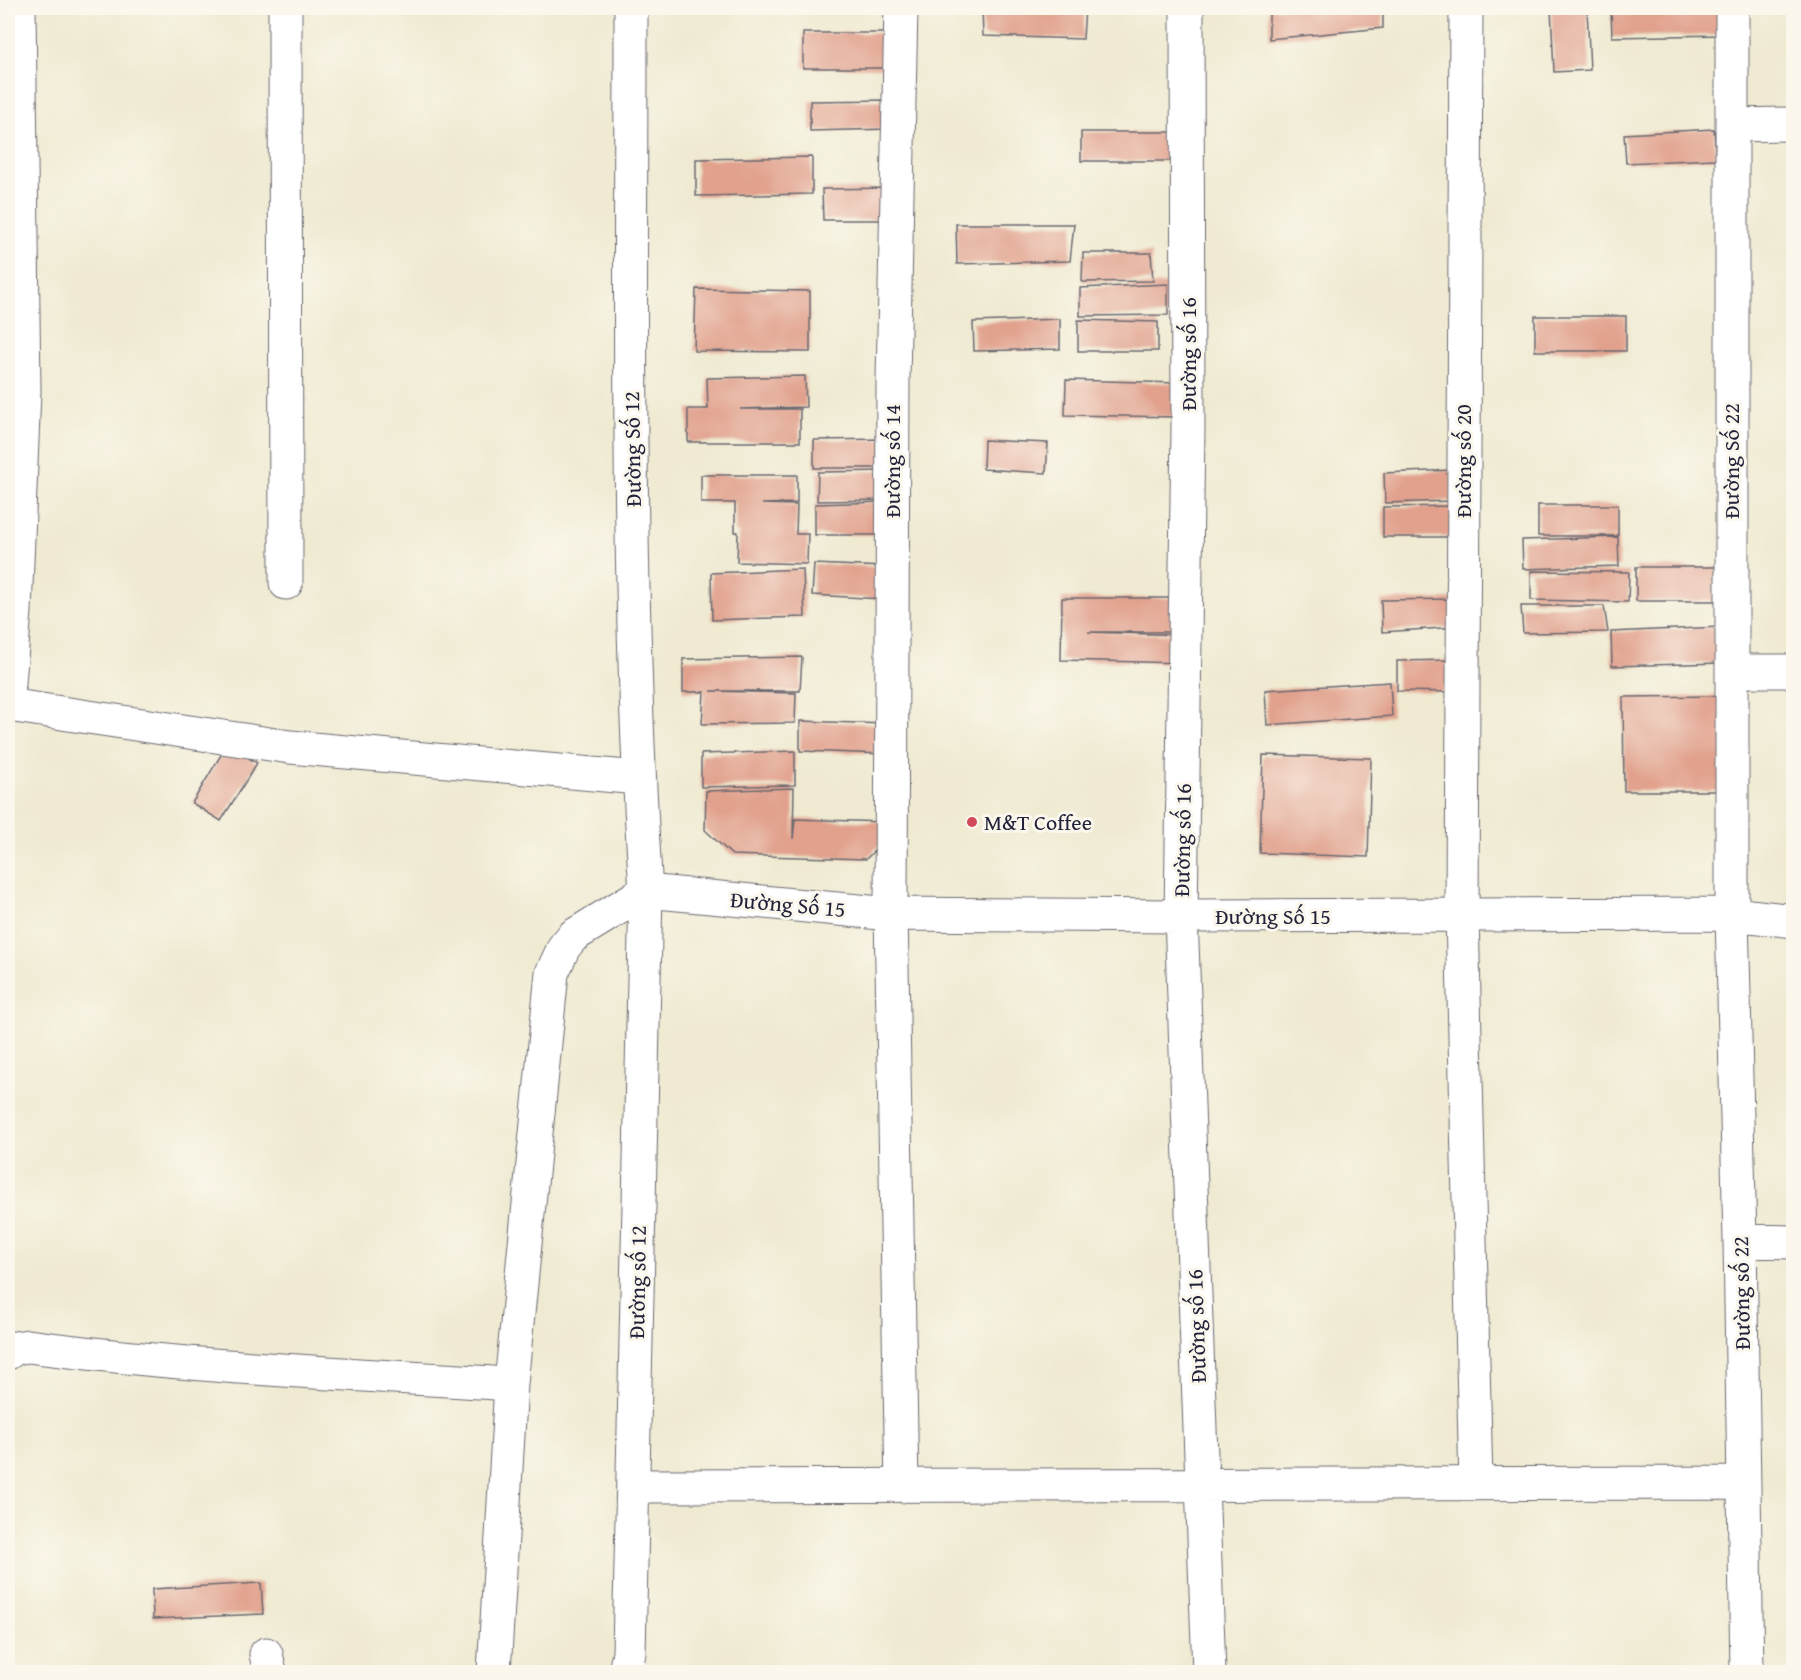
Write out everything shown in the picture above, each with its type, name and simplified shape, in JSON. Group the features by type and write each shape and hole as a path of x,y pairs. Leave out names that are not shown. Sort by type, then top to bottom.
{"street":[{"path":"8,695 15,611 24,391 19,8"},
{"path":"285,8 286,583"},
{"name":"Đường Số 12","path":"631,8 631,446 638,778 646,891"},
{"name":"Đường số 14","path":"901,8 893,380 891,914 902,1486"},
{"name":"Đường số 16","path":"1187,8 1188,428 1181,916 1209,1672"},
{"name":"Đường số 20","path":"1466,8 1462,915 1476,1484"},
{"name":"Đường Số 22","path":"1732,8 1732,914"},
{"path":"1732,125 1794,124"},
{"path":"1732,671 1794,671"},
{"path":"8,705 290,747 638,778"},
{"path":"494,1672 511,1384 552,973 564,947 573,936 646,891"},
{"name":"Đường Số 15","path":"646,891 891,914 1181,916 1732,914 1794,921"},
{"name":"Đường số 12","path":"630,1666 646,891"},
{"name":"Đường số 22","path":"1732,914 1747,1672"},
{"path":"1740,1241 1794,1242"},
{"path":"10,1343 67,1352 150,1360 511,1384"},
{"path":"633,1486 1744,1483"}],"building":[{"path":"982,8 1085,8 1083,39 983,36"},
{"path":"1269,8 1383,8 1383,28 1269,39"},
{"path":"1551,8 1587,8 1590,70 1554,72"},
{"path":"1611,8 1723,8 1724,35 1612,37"},
{"path":"803,33 890,33 890,68 803,68"},
{"path":"890,100 890,129 810,131 810,101"},
{"path":"1714,129 1716,159 1626,163 1624,134"},
{"path":"1081,132 1175,132 1175,161 1081,161"},
{"path":"812,157 812,194 696,196 696,159"},
{"path":"892,188 892,220 823,220 822,189"},
{"path":"956,224 1074,224 1070,261 957,264"},
{"path":"1083,253 1151,253 1153,281 1082,282"},
{"path":"1168,284 1168,315 1080,316 1080,288"},
{"path":"696,289 810,291 810,352 694,351"},
{"path":"1535,316 1626,316 1626,351 1535,351"},
{"path":"1060,319 1060,349 974,351 973,322"},
{"path":"1078,320 1158,322 1158,351 1078,351"},
{"path":"805,376 806,407 740,409 800,409 800,442 688,442 688,409 708,409 707,378"},
{"path":"1066,380 1180,383 1178,417 1065,415"},
{"path":"889,439 889,468 814,468 814,440"},
{"path":"984,440 1048,443 1046,473 983,469"},
{"path":"1452,470 1452,501 1385,503 1384,473"},
{"path":"889,471 889,500 817,501 818,472"},
{"path":"701,475 797,475 797,503 762,504 797,505 796,534 808,534 807,564 737,562 738,532 735,532 735,503 701,503"},
{"path":"887,502 887,535 815,535 815,504"},
{"path":"1538,505 1618,505 1618,536 1538,536"},
{"path":"1458,506 1458,537 1383,537 1383,507"},
{"path":"1618,537 1619,566 1523,569 1522,540"},
{"path":"814,564 884,567 882,599 812,595"},
{"path":"1636,567 1719,567 1719,601 1636,601"},
{"path":"803,569 805,617 712,620 711,573"},
{"path":"1531,571 1629,572 1628,602 1531,600"},
{"path":"1062,598 1184,598 1184,632 1088,632 1184,635 1182,663 1061,660"},
{"path":"1456,599 1458,627 1382,632 1381,600"},
{"path":"1521,606 1604,606 1608,632 1523,633"},
{"path":"1720,627 1722,663 1612,666 1611,632"},
{"path":"802,657 800,691 711,691 796,693 795,723 702,724 704,692 683,692 683,659"},
{"path":"1453,660 1454,692 1397,691 1397,661"},
{"path":"1390,682 1392,716 1267,725 1265,690"},
{"path":"1723,696 1724,791 1624,791 1623,697"},
{"path":"800,721 886,724 886,754 800,751"},
{"path":"227,745 257,763 221,821 192,803"},
{"path":"795,751 795,785 701,787 701,754"},
{"path":"1263,755 1371,758 1368,857 1260,853"},
{"path":"794,788 793,839 795,819 883,822 885,840 866,859 732,855 705,830 706,791"},
{"path":"261,1583 263,1614 153,1619 152,1589"}],"place":[{"name":"M&T Coffee","path":"972,822"}]}
